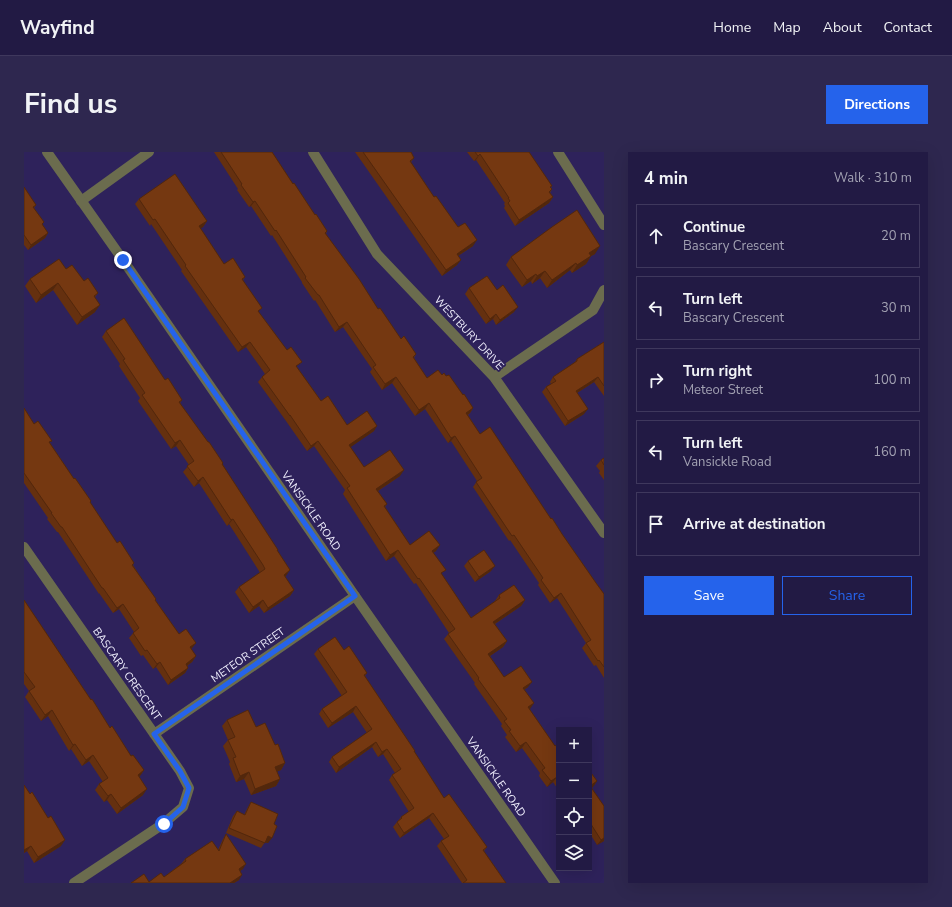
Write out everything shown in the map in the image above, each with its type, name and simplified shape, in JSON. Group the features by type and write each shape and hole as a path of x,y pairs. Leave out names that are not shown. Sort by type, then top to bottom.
{"street":[{"name":"VANSICKLE ROAD","path":"47,152 555,883"},
{"path":"81,201 149,152"},
{"name":"WESTBURY DRIVE","path":"313,152 377,254 494,377 604,533"},
{"path":"558,152 604,225"},
{"path":"494,377 593,310 604,290"},
{"name":"BASCARY CRESCENT","path":"24,547 180,771 189,788 183,807 164,824 74,883"},
{"name":"METEOR STREET","path":"154,734 355,596"}],"building":[{"path":"221,152 272,152 315,215 316,214 327,231 325,233 359,279 378,309 380,308 401,339 404,336 416,354 413,357 427,378 438,370 442,375 444,373 446,376 449,375 473,408 466,413 480,434 490,427 551,519 552,518 604,594 604,667 586,643 591,640 561,593 554,598 541,580 543,578 514,535 512,536 476,482 482,478 455,436 451,438 429,403 419,410 396,377 385,384 373,367 376,365 347,322 339,327 319,295 305,278 306,277 276,230 275,231 255,201 253,202 241,185 242,184"},
{"path":"363,152 411,152 414,158 410,161 434,197 436,196 458,227 465,223 477,240 457,254 461,260 446,270"},
{"path":"475,152 529,152 552,186 550,187 552,189 549,192 553,197 519,220 508,203 510,201 509,198 480,154 478,156"},
{"path":"175,174 207,221 199,226 224,264 233,258 245,277 242,279 262,308 258,311 287,350 291,347 302,362 296,366 321,401 328,396 347,425 367,411 377,426 349,445 364,467 390,450 404,470 376,489 387,504 384,506 410,545 429,531 440,545 432,551 446,570 441,573 471,618 500,598 499,595 514,585 525,600 493,622 507,641 488,654 504,677 521,666 532,682 523,688 534,703 528,707 555,746 556,745 556,778 551,781 542,770 545,768 526,742 520,746 509,731 511,730 504,721 507,719 448,634 455,629 398,550 390,555 347,488 350,486 318,441 311,446 262,377 270,370 250,342 242,347 185,266 186,265 155,219 153,220 139,199"},
{"path":"24,187 36,205 33,207 44,222 42,224 48,233 31,245 24,235"},
{"path":"577,210 600,246 589,253 591,256 577,265 576,263 552,280 545,271 537,276 536,274 527,280 511,257"},
{"path":"59,259 66,269 72,265 84,281 88,278 98,293 94,296 100,305 82,317 58,283 41,295 30,279"},
{"path":"487,276 497,290 503,285 518,307 500,320 496,314 490,319 469,288"},
{"path":"124,318 165,380 168,378 182,400 179,402 223,463 222,464 290,570 284,575 294,590 268,608 263,600 253,607 239,587 265,569 263,565 203,477 198,481 187,466 194,461 180,440 175,443 142,395 145,393 106,331"},
{"path":"604,342 604,386 598,377 576,391 588,409 568,421 546,387 556,381 553,377 577,361 577,359"},
{"path":"24,408 34,424 38,421 52,441 49,442 91,501 90,502 117,543 120,541 134,563 132,565 179,634 186,629 196,643 190,647 196,656 186,664 188,668 171,680 160,662 157,664 147,650 145,651 133,633 139,628 123,604 117,608 24,473"},
{"path":"604,458 604,465 601,460"},
{"path":"484,550 495,566 479,577 468,561"},
{"path":"24,600 91,700 92,699 110,728 112,726 131,756 133,755 144,770 138,775 147,789 121,808 111,794 108,796 99,784 108,778 93,755 86,760 75,744 73,745 52,710 45,715 29,691 35,687 24,672"},
{"path":"335,637 344,650 349,646 367,673 364,675 415,751 444,798 449,794 487,847 483,850 506,883 463,883 467,880 441,841 449,836 433,813 404,833 397,822 402,818 401,817 414,808 392,775 401,769 387,749 382,752 376,742 339,767 332,757 372,729 356,706 332,723 322,709 347,692 318,649"},
{"path":"248,710 256,727 265,723 275,745 278,744 285,763 275,767 280,779 255,789 249,772 240,776 233,758 236,757 228,740 235,737 227,720"},
{"path":"592,774 597,781 592,785"},
{"path":"24,785 30,794 32,792 48,818 51,816 65,840 38,857 31,846 24,850"},
{"path":"592,789 604,806 604,838 601,840 592,826"},
{"path":"251,802 278,814 274,824 277,826 272,838 268,836 265,843 229,828 237,811 245,815"},
{"path":"226,834 246,864 239,869 242,875 230,883 131,883 144,874 149,882 161,873 164,877 186,861 185,859 212,841 219,851"}],"route":[{"path":"123,260 355,596 154,734 180,771 189,788 183,807 164,824"}]}
